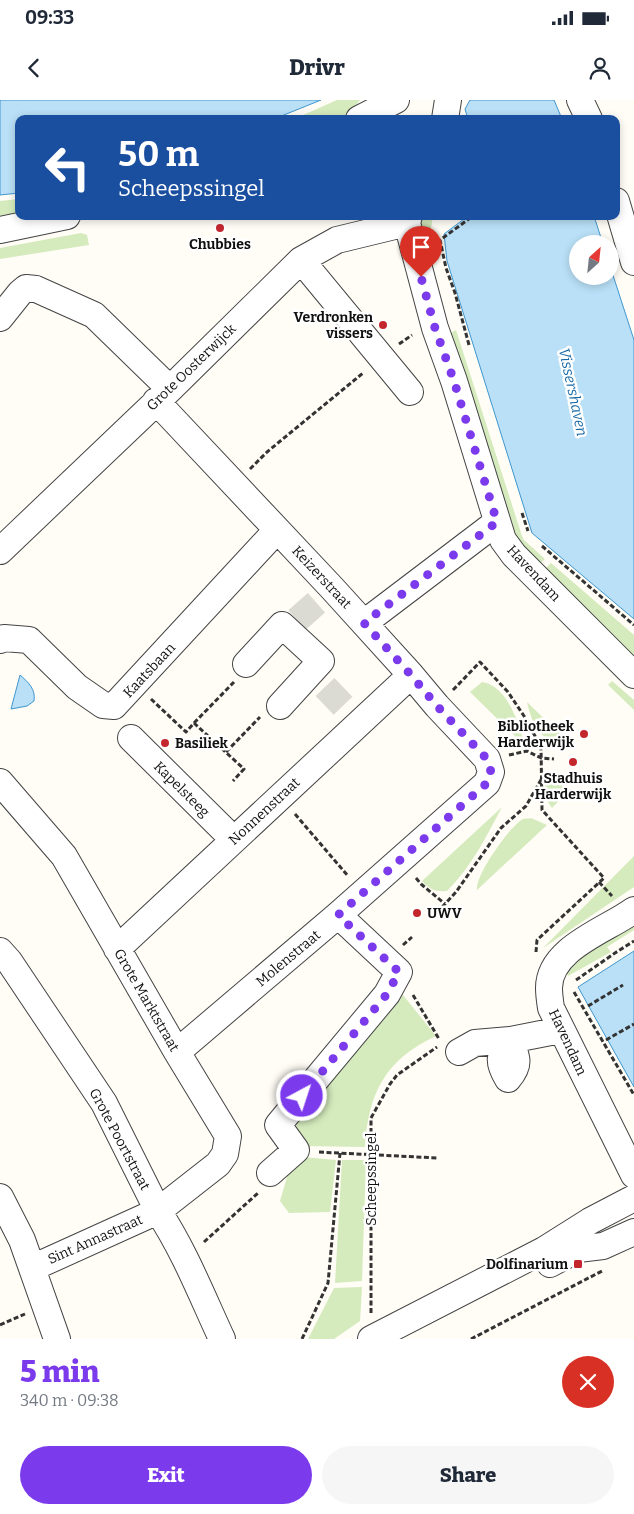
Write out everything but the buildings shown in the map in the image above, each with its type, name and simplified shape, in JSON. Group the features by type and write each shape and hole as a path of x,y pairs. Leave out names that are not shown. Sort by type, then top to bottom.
{"street":[{"path":"446,115 448,100"},
{"path":"580,100 587,115"},
{"path":"377,110 391,115"},
{"path":"622,201 634,262"},
{"path":"0,230 48,220"},
{"name":"Grote Oosterwijck","path":"0,551 301,260 337,240 408,220"},
{"name":"Havendam","path":"408,220 435,328 454,381 504,540 514,555 634,675"},
{"path":"301,260 410,392"},
{"name":"Keizerstraat","path":"0,318 26,288 36,289 94,315 328,592 364,623 437,706 487,759 491,772 487,783"},
{"path":"364,623 497,522"},
{"name":"Kaatsbaan","path":"0,640 4,638 29,640 77,687 103,705 114,706 136,685 277,530"},
{"path":"243,670 282,625 292,625 321,661 318,680 270,711"},
{"name":"Nonnenstraat","path":"118,949 280,797 355,718 411,675"},
{"name":"Kapelsteeg","path":"131,738 234,840"},
{"name":"Grote Marktstraat","path":"0,782 64,856 177,1052 228,1136 225,1154 218,1164 158,1211"},
{"name":"Molenstraat","path":"177,1052 338,915 487,783"},
{"name":"Havendam","path":"634,910 571,948 560,958 548,986 551,1008 634,1175"},
{"path":"270,1173 296,1150 278,1125 387,994 399,972 338,915"},
{"name":"Grote Poortstraat","path":"0,951 9,961 104,1103 158,1211 185,1259 222,1339"},
{"path":"450,1048 475,1043 510,1040 562,1030"},
{"path":"0,1197 22,1240 57,1339"},
{"path":"371,1328 544,1250 590,1221 634,1198"},
{"name":"Sint Annastraat","path":"32,1268 158,1211"},
{"path":"405,1339 578,1249 603,1246 634,1232"}],"path":[{"path":"467,220 440,240 446,268 470,348"},
{"path":"235,483 267,452 381,357"},
{"path":"520,507 529,535"},
{"path":"536,541 634,625"},
{"path":"437,706 480,662 508,692 541,747 542,810 604,878 536,943"},
{"path":"136,685 186,732 243,670"},
{"path":"226,752 270,711"},
{"path":"194,723 244,769 233,781"},
{"path":"506,756 527,751 541,758 554,759"},
{"path":"432,918 456,892 502,828 526,806 542,777"},
{"path":"280,797 363,893"},
{"path":"418,881 445,904"},
{"path":"581,977 615,952 634,942"},
{"path":"399,972 450,1048"},
{"path":"575,981 570,984 634,1095"},
{"path":"588,1006 623,985"},
{"path":"606,1040 634,1024"},
{"name":"Scheepssingel","path":"371,1328 371,1118 397,1075 450,1048"},
{"path":"296,1150 437,1158"},
{"path":"302,1339 328,1283 340,1153"},
{"path":"185,1259 267,1185 270,1173"},
{"path":"471,1339 608,1268"}],"green space":[{"path":"337,100 360,100 347,115 303,115"},
{"path":"15,199 15,217 0,221 0,201"},
{"path":"432,220 430,234 434,264 427,266 419,221"},
{"path":"81,233 87,235 89,245 0,259 0,248"},
{"path":"456,330 522,536 545,559 537,566 512,531 448,334"},
{"path":"551,563 634,635 634,661 543,571"},
{"path":"612,681 634,700 634,710 608,685"},
{"path":"482,682 491,685 505,698 516,717 525,746 470,692"},
{"path":"527,702 560,734 552,742 538,730 530,714"},
{"path":"552,775 568,791 552,808 547,800 545,787"},
{"path":"502,807 464,872 447,891 433,890 422,881"},
{"path":"531,818 547,825 477,890 478,883 494,851 517,823 523,819"},
{"path":"634,856 634,887 543,948"},
{"path":"634,923 634,930 607,947 611,952 568,976 565,971 582,955"},
{"path":"399,990 436,1036 404,1055 383,1080 370,1110 365,1147 305,1146 299,1139 295,1118"},
{"path":"303,1157 336,1160 330,1212 289,1213 280,1201 289,1170"},
{"path":"342,1160 366,1160 362,1281 335,1283"},
{"path":"362,1287 360,1321 334,1339 308,1339 334,1288"}],"water":[{"path":"0,100 321,100 284,115 15,115 15,193 0,195"},
{"path":"470,100 554,100 560,115 467,115 465,109"},
{"name":"Vissershaven","path":"463,220 595,220 600,235 569,235 569,285 616,285 634,340 634,619 532,533 447,261 444,234"},
{"path":"20,675 33,689 34,701 27,706 11,709"},
{"path":"634,951 634,1087 578,987"}],"tunnel":[{"path":"297,620 324,596"},
{"path":"325,687 351,714"}],"place":[{"name":"Chubbies","path":"220,228"},
{"name":"Verdronken vissers","path":"383,325"},
{"name":"Bibliotheek Harderwijk","path":"584,734"},
{"name":"Basiliek","path":"165,743"},
{"name":"Stadhuis Harderwijk","path":"573,762"},
{"name":"UWV","path":"417,913"},
{"name":"Dolfinarium","path":"578,1264"}],"route":[{"path":"302,1096 387,994 399,972 338,915 487,783 491,772 487,759 437,706 364,623 497,522 454,381 435,328 421,277"}]}
